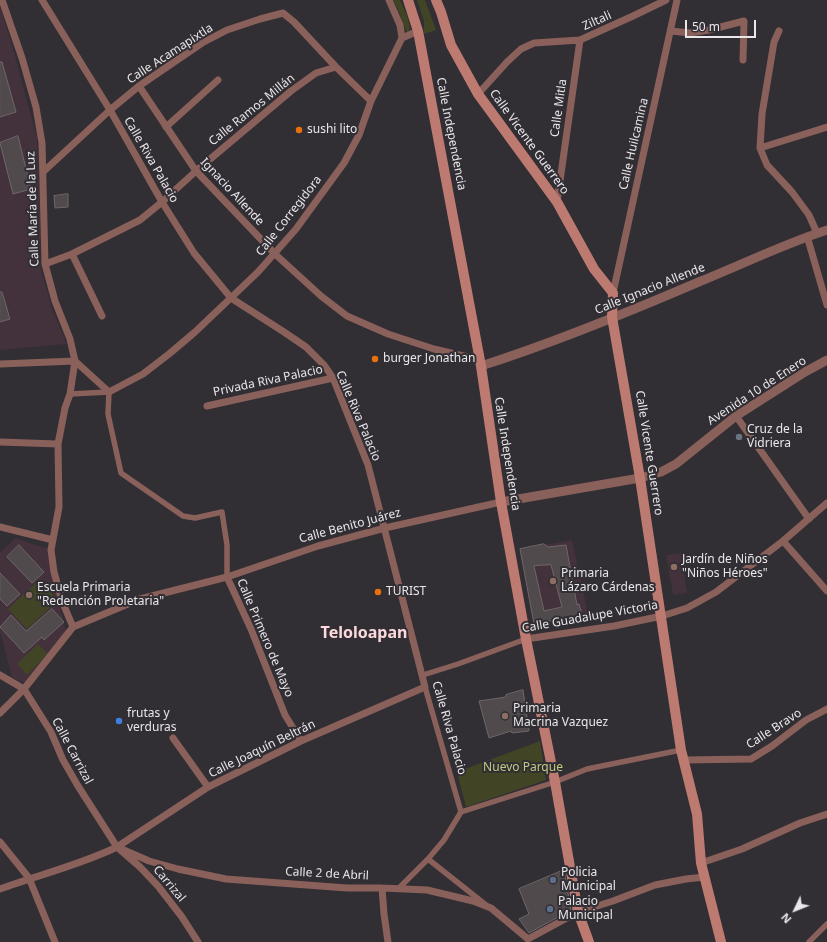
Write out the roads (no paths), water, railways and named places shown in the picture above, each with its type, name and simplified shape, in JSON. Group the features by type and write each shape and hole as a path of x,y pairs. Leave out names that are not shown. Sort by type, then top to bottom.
{"main road":[{"name":"Calle Independencia","path":"408,0 418,31 480,363 501,502 526,639 555,782 578,912 589,942"},
{"name":"Calle Vicente Guerrero","path":"436,0 451,45 478,94 557,202 594,269 613,293 612,317 640,478 682,755 697,814 701,863 721,942"}],"street":[{"name":"Calle María de la Luz","path":"2,0 22,58 36,107 42,143 44,264 55,301 70,339 75,361 70,394 65,408 58,444 59,507 51,550 54,572 62,601 73,627"},
{"name":"Calle Riva Palacio","path":"42,0 110,110 162,202 194,254 231,298 306,347 324,365 333,378 368,465 425,687 461,812"},
{"path":"389,0 400,25 402,38 418,31"},
{"name":"Ziltali","path":"580,40 666,0"},
{"name":"Calle Huilcamina","path":"613,293 677,0"},
{"name":"Calle Acamapixtla","path":"43,172 110,110 139,86 202,43 227,30 283,13 294,22 336,67 371,101"},
{"path":"671,31 696,32 744,21 744,60"},
{"path":"779,31 774,42 762,114 760,148 767,165 809,215 817,233"},
{"name":"Calle Corregidora","path":"109,392 143,374 169,354 231,298 275,254 296,229 344,163 359,135 371,101 402,38"},
{"path":"478,94 521,49 534,43 580,40"},
{"name":"Calle Mitla","path":"557,202 580,40"},
{"name":"Calle Ramos Millán","path":"44,264 72,254 140,220 291,91 316,73 336,67"},
{"path":"166,127 218,80"},
{"name":"Ignacio Allende","path":"139,86 196,171 275,254 320,296 348,316 388,334 480,363"},
{"path":"760,148 827,127"},
{"name":"Calle Ignacio Allende","path":"480,363 525,352 699,282 807,236 827,230"},
{"path":"807,236 827,304"},
{"path":"72,254 102,316"},
{"name":"Avenida 10 de Enero","path":"640,478 661,472 676,464 736,416 805,372 827,360"},
{"path":"0,364 75,361 109,392"},
{"name":"Privada Riva Palacio","path":"207,406 333,378"},
{"path":"70,394 109,392"},
{"name":"Calle Primero de Mayo","path":"109,392 108,414 121,473 183,516 195,518 222,512 227,545 227,577 251,629 285,715 301,741"},
{"path":"736,416 808,519"},
{"path":"0,442 58,444"},
{"name":"Calle Benito Juárez","path":"73,627 140,599 227,577 318,546 385,528 501,502 640,478"},
{"name":"Calle Guadalupe Victoria","path":"423,675 526,639 614,626 662,616 687,608 716,592 783,541 827,503"},
{"path":"0,527 53,540"},
{"path":"783,541 827,591"},
{"path":"0,712 24,689 73,627"},
{"name":"Calle Carrizal","path":"0,675 24,689 51,732 63,760 78,786 117,847"},
{"name":"Calle Joaquín Beltrán","path":"0,889 101,855 117,847 208,787 301,741 425,687"},
{"name":"Calle Bravo","path":"682,755 751,758 772,746 806,720 827,709"},
{"path":"173,738 208,787"},
{"path":"398,889 428,859 448,835 461,812 555,782 587,769 682,755"},
{"path":"701,863 742,849 800,823 827,814"},
{"path":"0,842 29,878 55,942"},
{"name":"Calle 2 de Abril","path":"117,847 149,861 178,870 226,879 347,888 427,890 473,901 491,908 528,941"},
{"name":"Carrizal","path":"117,847 158,886 182,917 198,942"},
{"path":"428,859 491,908"},
{"path":"528,941 578,912 613,902 655,885 705,877"},
{"path":"382,888 388,942"},
{"path":"808,942 827,924"}],"place":[{"name":"sushi lito","path":"299,130"},
{"name":"burger Jonathan","path":"375,359"},
{"name":"Cruz de la Vidriera","path":"739,437"},
{"name":"Jardín de Niños \"Niños Héroes\"","path":"674,567"},
{"name":"Primaria Lázaro Cárdenas","path":"553,581"},
{"name":"TURIST","path":"378,592"},
{"name":"Escuela Primaria \"Redención Proletaria\"","path":"29,595"},
{"name":"Primaria Macrina Vazquez","path":"505,716"},
{"name":"frutas y verduras","path":"119,721"},
{"name":"Policia Municipal","path":"553,880"},
{"name":"Palacio Municipal","path":"550,909"}],"district":[{"name":"Teloloapan","path":"364,633"}],"park label":[{"name":"Nuevo Parque","path":"523,768"}]}
